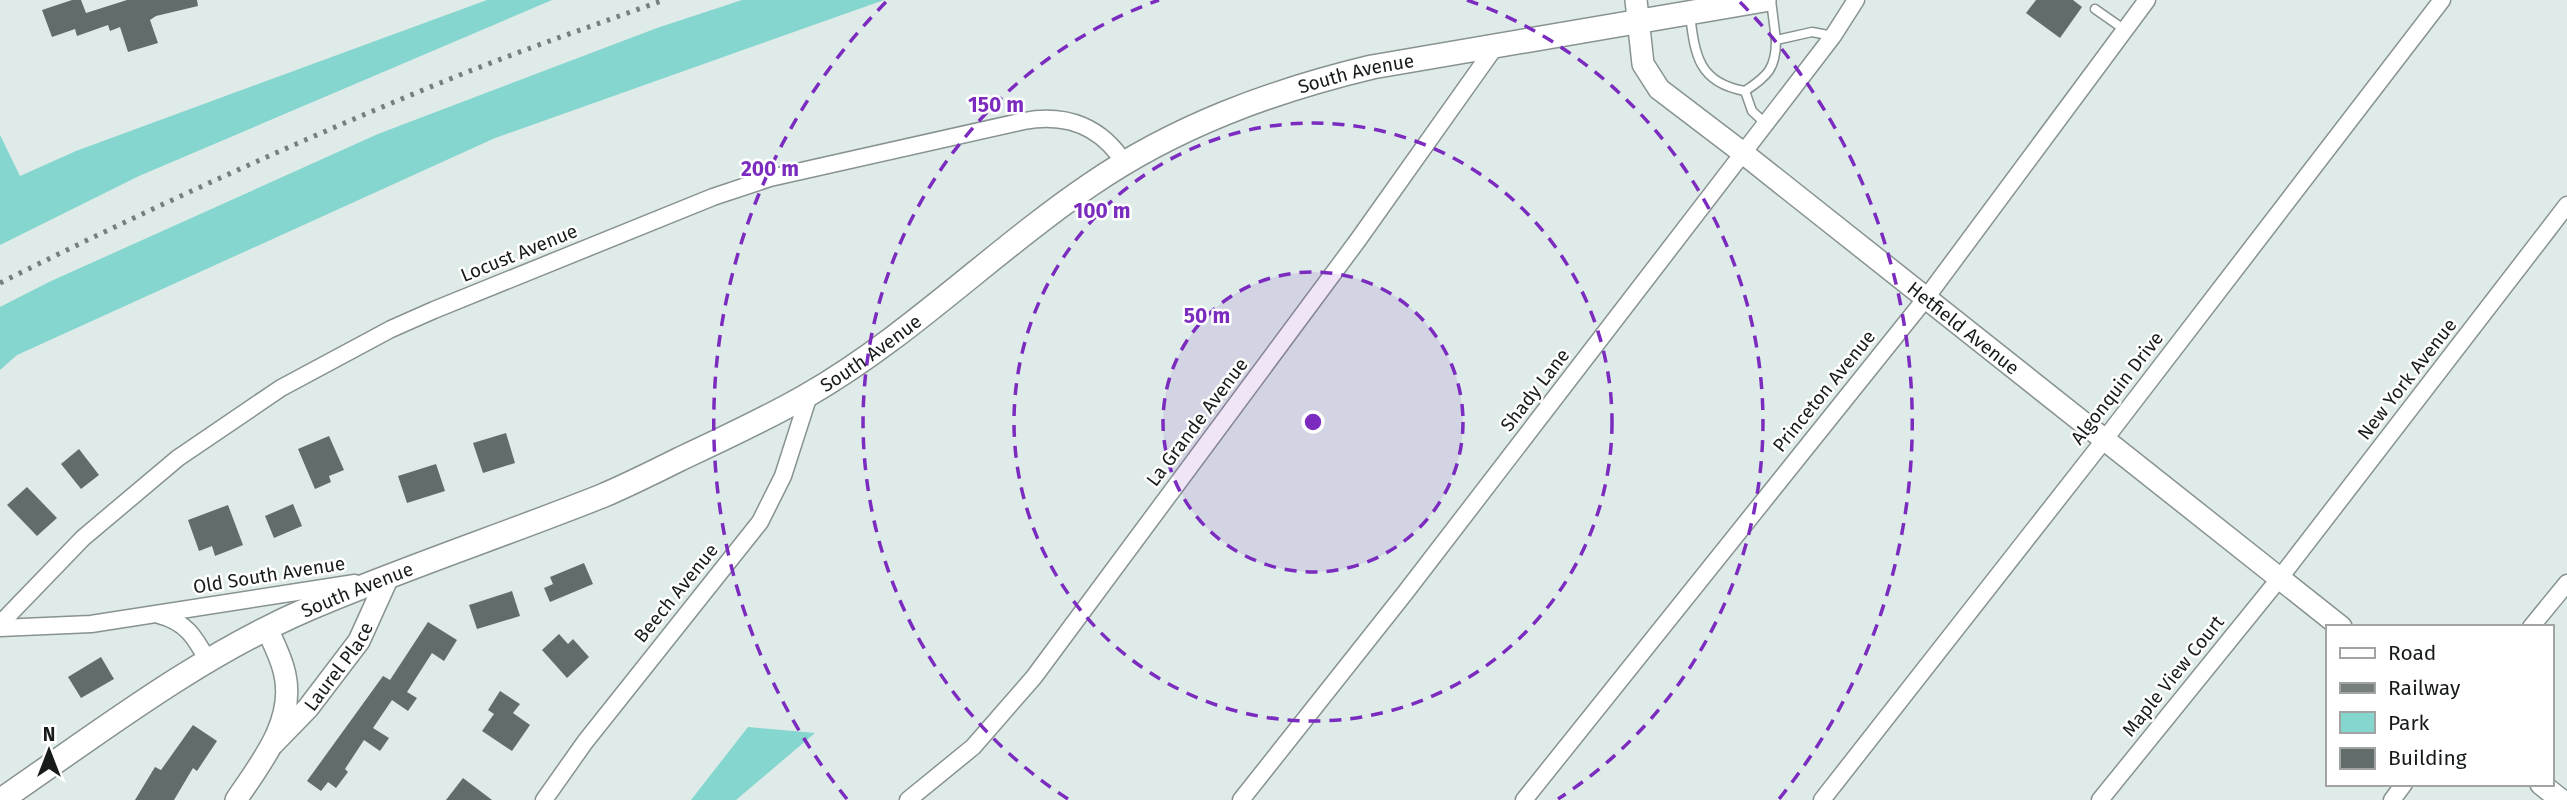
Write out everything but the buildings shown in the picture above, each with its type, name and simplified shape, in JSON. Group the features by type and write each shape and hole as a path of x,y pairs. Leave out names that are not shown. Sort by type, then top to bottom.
{"main road":[{"name":"South Avenue","path":"1,800 208,661 267,629 388,577 606,494 809,395 866,357 1091,184 1174,135 1235,108 1311,82 1372,67 1495,47 1638,10 1690,12 1725,4 1764,0"}],"street":[{"name":"Shady Lane","path":"1241,800 1405,593 1744,153 1833,36 1856,0"},
{"name":"Princeton Avenue","path":"1524,800 1926,298 2147,0"},
{"name":"Algonquin Drive","path":"1822,800 2105,439 2442,0"},
{"name":"Hetfield Avenue","path":"1638,10 1643,64 1659,89 1744,153 2338,625"},
{"name":"La Grande Avenue","path":"908,800 973,747 1034,677 1358,240 1495,47"},
{"name":"Locust Avenue","path":"0,626 83,538 178,458 281,388 391,329 434,310 713,197 770,178 1024,121 1059,118 1077,122 1107,141 1125,164"},
{"name":"New York Avenue","path":"2279,579 2567,205"},
{"name":"Beech Avenue","path":"544,800 585,742 760,522 783,476 809,395"},
{"name":"Old South Avenue","path":"0,626 91,624 388,577"},
{"name":"Laurel Place","path":"236,800 273,744 308,708 359,641 388,577"},
{"name":"Maple View Court","path":"2100,800 2279,579"},
{"path":"2533,625 2567,583"},
{"name":"Old South Avenue","path":"157,614 174,619 187,627 208,661"},
{"name":"Laurel Place","path":"267,629 286,677 286,700 273,744"},
{"path":"2544,786 2561,800"}],"lane":[{"path":"1690,12 1694,47 1705,74 1724,87 1745,91 1773,68 1776,40 1771,0"},
{"path":"2095,9 2125,30"},
{"path":"1776,40 1812,32 1833,36"},
{"path":"1745,91 1752,111 1765,123"}],"green space":[{"path":"487,0 552,0 139,176 0,245 0,135 20,176 76,151"},
{"path":"742,0 884,0 495,138 17,355 0,370 0,307 49,282 378,134 657,28"},
{"path":"748,727 815,733 736,800 691,800"}],"railway":[{"path":"0,283 218,179 384,106 495,61 664,0"}]}
